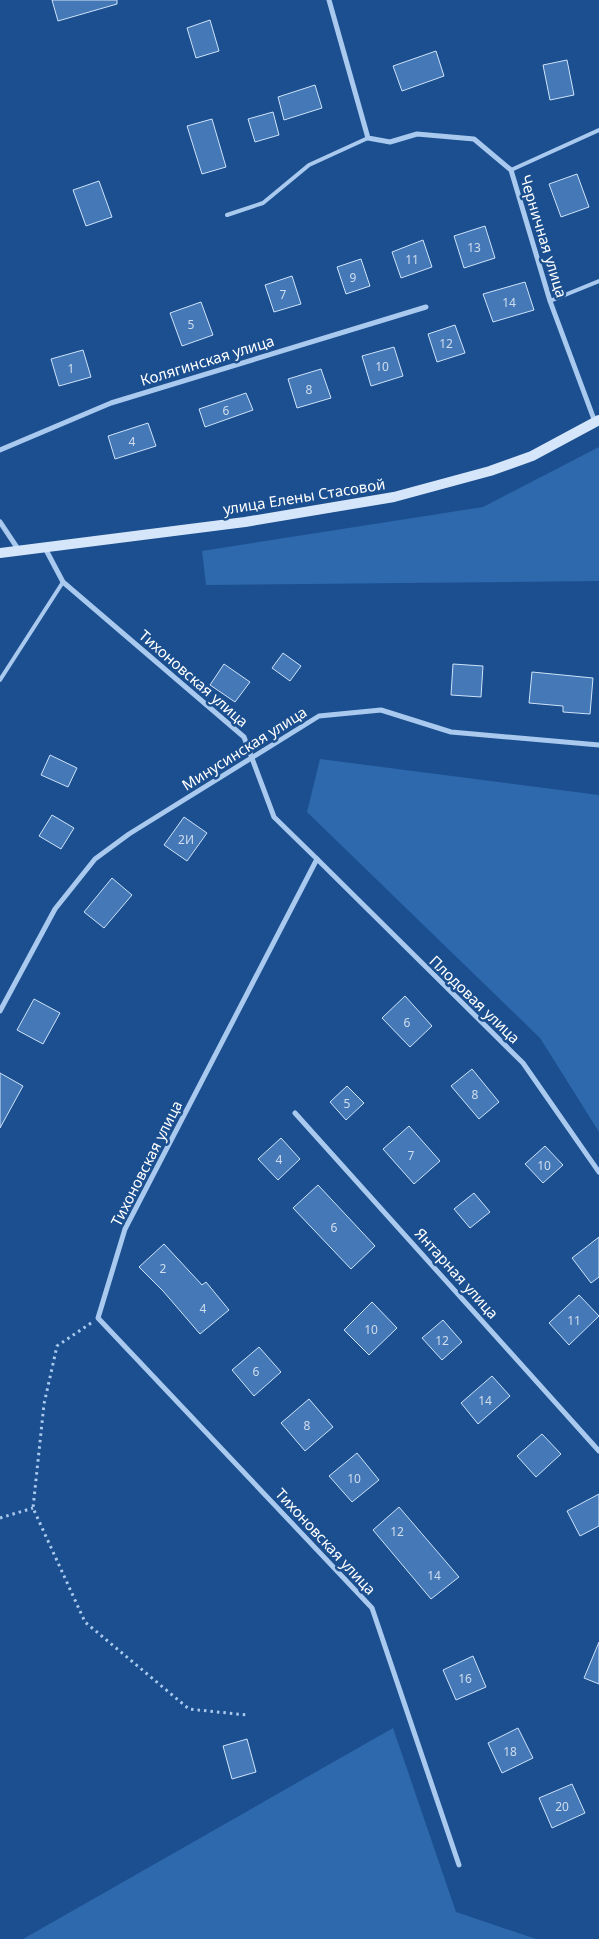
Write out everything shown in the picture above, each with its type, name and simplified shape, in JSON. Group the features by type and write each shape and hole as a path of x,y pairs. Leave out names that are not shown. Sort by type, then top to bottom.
{"main road":[{"name":"улица Елены Стасовой","path":"0,553 18,549 246,522 394,497 490,471 532,456 597,421"}],"street":[{"path":"329,0 368,138"},
{"name":"Черничная улица","path":"368,138 390,142 417,134 474,138 511,170 550,301 597,421"},
{"name":"Колягинская улица","path":"0,450 111,403 426,307"},
{"path":"0,522 18,549"},
{"name":"Тихоновская улица","path":"45,547 63,582 244,737 274,817 316,859 125,1229 98,1318 372,1608 459,1865"},
{"name":"Минусинская улица","path":"0,1011 55,909 95,859 129,834 319,716 381,710 451,732 599,745"},
{"name":"Плодовая улица","path":"316,859 523,1063 599,1172"},
{"name":"Янтарная улица","path":"295,1113 599,1451"}],"lane":[{"path":"511,170 599,130"},
{"path":"227,215 263,203 309,165 368,138"},
{"path":"550,301 599,281"},
{"path":"0,680 63,582"}],"path":[{"path":"98,1318 57,1346 44,1404 32,1508 85,1622 190,1709 247,1715"},
{"path":"0,1518 32,1508"}],"shaded area":[{"path":"599,447 599,581 206,585 202,551 483,507"},
{"path":"320,759 599,795 599,1132 540,1038 307,812"},
{"path":"393,1728 456,1912 536,1939 23,1939"}],"building":[{"path":"52,0 117,0 117,4 58,21"},
{"path":"210,20 219,51 196,58 187,28"},
{"path":"436,51 444,76 402,91 393,66"},
{"path":"567,60 574,95 550,100 543,65"},
{"path":"315,85 322,108 284,120 278,97"},
{"path":"273,112 279,135 255,142 248,119"},
{"path":"212,119 226,167 202,174 187,126"},
{"path":"577,174 589,207 561,217 549,184"},
{"path":"99,181 112,217 86,226 73,190"},
{"path":"485,226 495,258 464,268 454,236"},
{"path":"423,240 432,267 401,278 392,252"},
{"path":"361,259 370,286 346,294 337,267"},
{"path":"292,276 301,304 274,312 265,285"},
{"path":"525,282 534,310 493,322 483,294"},
{"path":"201,302 213,335 182,346 170,313"},
{"path":"455,325 465,353 437,362 428,334"},
{"path":"394,347 403,376 371,386 362,356"},
{"path":"83,350 91,377 59,386 51,359"},
{"path":"321,369 331,398 297,408 288,379"},
{"path":"246,393 253,410 205,427 199,409"},
{"path":"148,423 156,446 115,459 108,436"},
{"path":"283,653 301,666 290,681 272,668"},
{"path":"224,664 250,682 235,702 210,685"},
{"path":"453,664 483,666 481,697 451,695"},
{"path":"532,672 593,678 590,714 563,712 563,706 529,703"},
{"path":"50,755 77,768 68,787 41,775"},
{"path":"52,815 74,828 61,849 39,836"},
{"path":"184,817 207,833 187,861 164,845"},
{"path":"112,878 132,895 104,928 84,912"},
{"path":"405,996 432,1026 410,1047 382,1018"},
{"path":"34,999 60,1013 43,1044 17,1030"},
{"path":"472,1069 499,1102 479,1119 451,1086"},
{"path":"0,1073 23,1086 0,1128"},
{"path":"347,1086 364,1103 346,1120 330,1102"},
{"path":"409,1126 440,1161 414,1184 383,1149"},
{"path":"281,1138 300,1159 278,1180 258,1159"},
{"path":"545,1146 563,1165 543,1183 525,1164"},
{"path":"318,1185 375,1246 351,1269 293,1208"},
{"path":"474,1193 490,1212 470,1228 454,1209"},
{"path":"599,1237 599,1277 591,1283 572,1258"},
{"path":"164,1244 202,1285 206,1282 229,1310 200,1334 163,1291 139,1267"},
{"path":"579,1295 599,1316 569,1345 549,1323"},
{"path":"372,1302 397,1328 369,1355 344,1330"},
{"path":"443,1320 462,1342 442,1360 422,1338"},
{"path":"259,1347 281,1372 254,1396 232,1370"},
{"path":"492,1376 510,1396 478,1424 461,1403"},
{"path":"309,1399 333,1427 305,1451 281,1423"},
{"path":"542,1434 561,1454 536,1477 517,1456"},
{"path":"357,1453 379,1480 352,1502 329,1476"},
{"path":"599,1494 599,1526 580,1536 567,1511"},
{"path":"399,1507 459,1577 431,1599 373,1530"},
{"path":"599,1642 599,1684 584,1678"},
{"path":"473,1656 486,1687 456,1700 443,1670"},
{"path":"518,1728 533,1758 502,1773 488,1743"},
{"path":"247,1739 256,1772 232,1779 223,1746"},
{"path":"572,1784 585,1813 552,1828 539,1798"}]}
